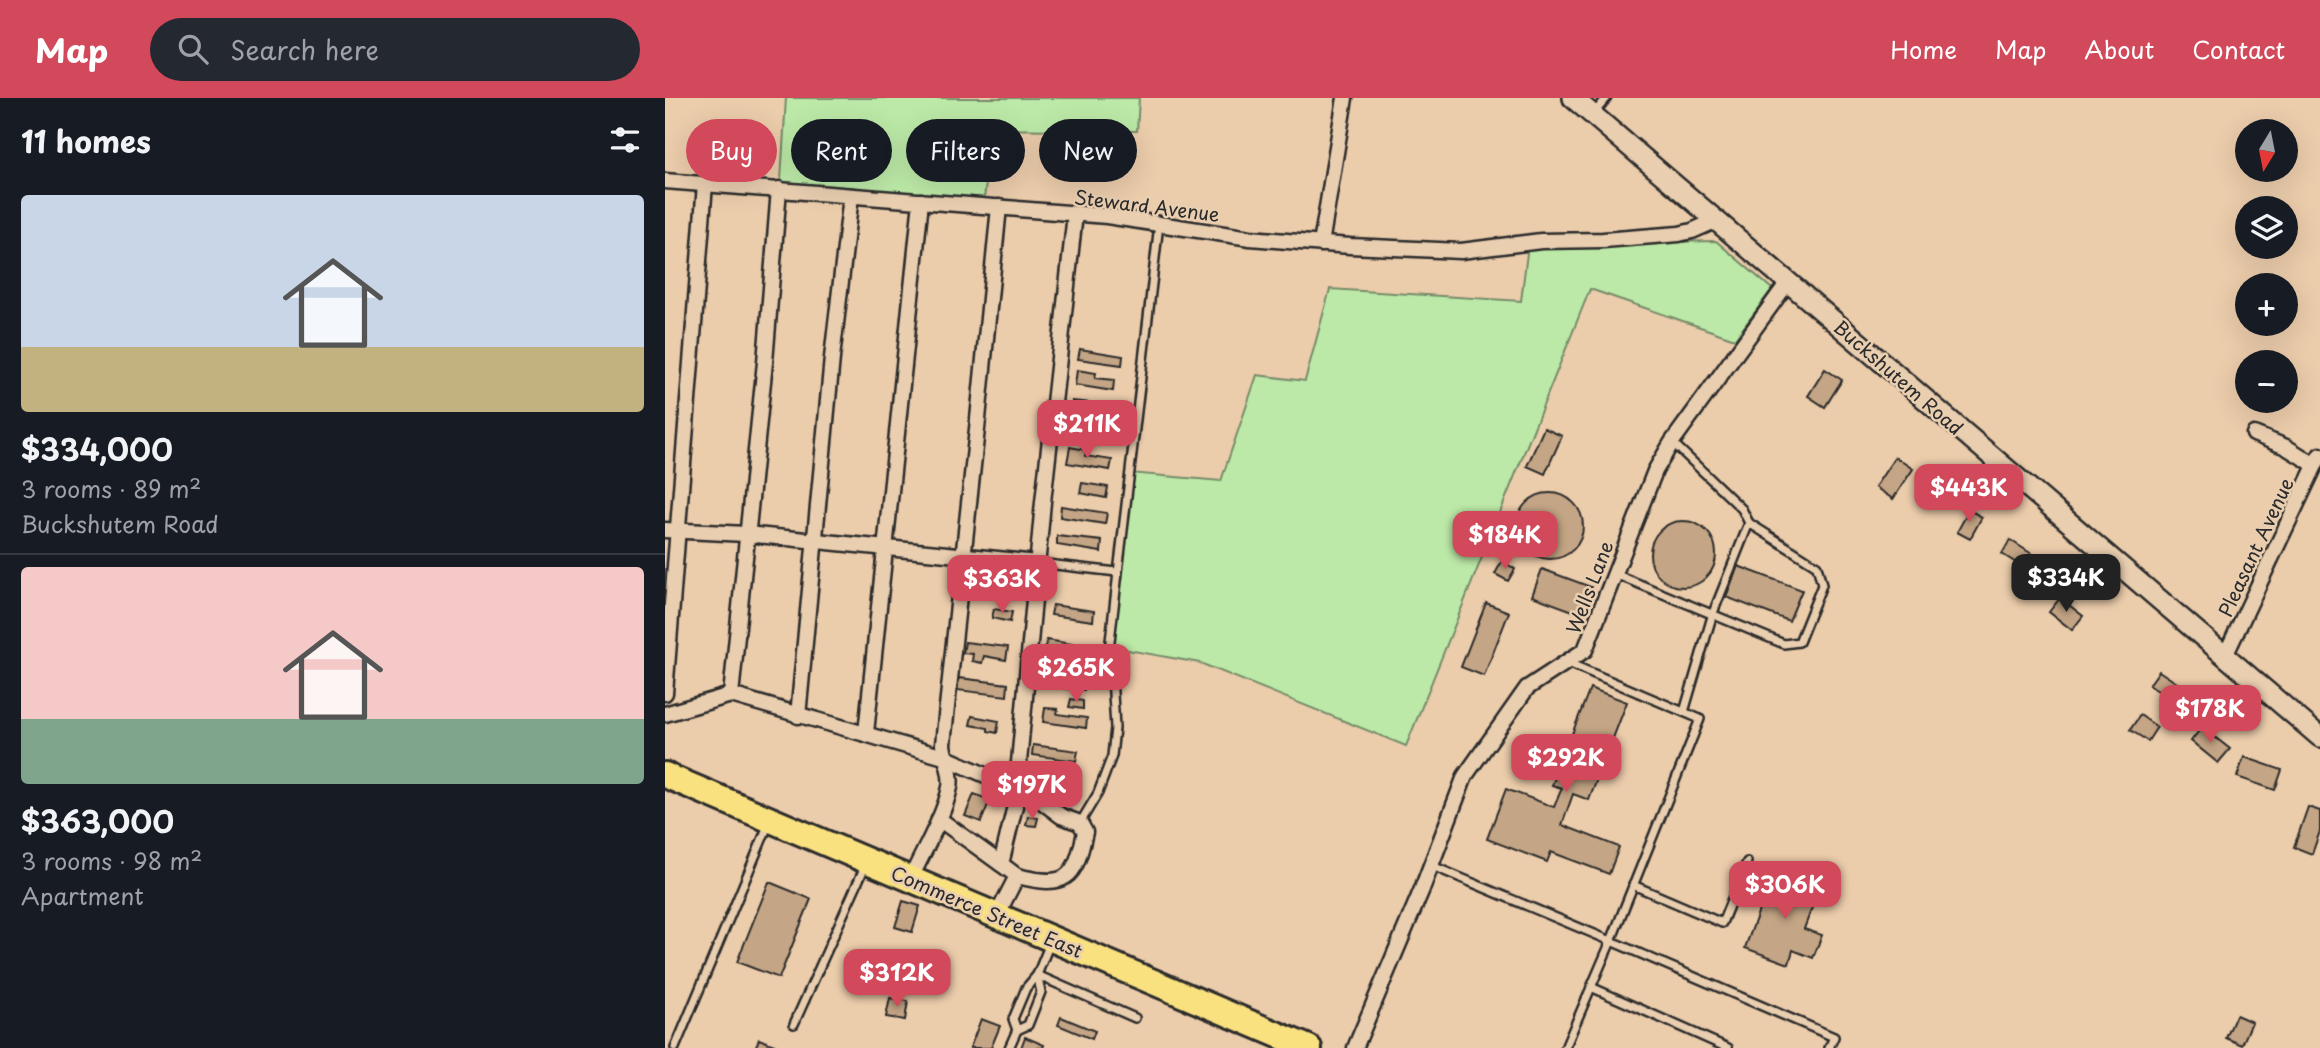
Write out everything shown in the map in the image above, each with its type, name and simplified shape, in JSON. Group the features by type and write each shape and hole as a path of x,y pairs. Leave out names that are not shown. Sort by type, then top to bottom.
{"highway":[{"name":"Commerce Street East","path":"665,775 1309,1048"}],"main road":[{"name":"Buckshutem Road","path":"1573,98 2320,737"}],"street":[{"path":"1321,244 1345,98"},
{"name":"Steward Avenue","path":"665,181 1107,216 1250,238 1461,251 1541,240 1604,240 1679,234 1717,220"},
{"path":"665,692 671,529 705,184"},
{"path":"731,695 765,362 779,189"},
{"path":"799,716 832,358 851,195"},
{"path":"866,733 921,201"},
{"path":"911,878 939,819 950,787 943,744 999,207"},
{"path":"1002,864 1015,806 1037,563 1075,214"},
{"name":"Wells Lane","path":"1355,1048 1418,898 1465,776 1527,688 1585,650 1655,471 1672,442 1788,282"},
{"path":"2255,435 2318,460"},
{"name":"Pleasant Avenue","path":"2225,656 2318,460"},
{"path":"671,529 1037,563"},
{"path":"665,714 731,695 944,757 1036,797 1061,816 1080,823 1085,832 1079,858 1071,873 1059,880 1041,881 1017,876 939,819"},
{"path":"997,915 1017,876"}],"lane":[{"path":"1593,114 1607,98"},
{"path":"1080,823 1098,793 1112,756 1115,728 1110,641 1159,224"},
{"path":"1615,573 1784,644 1799,642 1822,585 1817,566 1749,523 1742,509 1672,442"},
{"path":"1684,712 1713,613 1749,523"},
{"path":"1037,563 1117,572"},
{"path":"1565,1048 1700,719 1566,662"},
{"path":"675,1048 771,819"},
{"path":"794,1024 868,860"},
{"path":"1633,885 1722,923 1747,862"},
{"path":"1430,865 1834,1037 1829,1048"},
{"path":"1017,1030 1013,1019 1026,988 1037,975 1052,939"},
{"path":"1037,975 1135,1018"},
{"path":"1009,1048 1017,1030 1028,1025 1041,992 1037,975"},
{"path":"1591,987 1728,1048"}],"green space":[{"path":"786,98 1139,98 1137,131 1137,119 1039,119 1039,130 1025,129 1025,119 906,119 906,182 986,182 982,214 780,197"},
{"path":"1716,241 1772,289 1735,339 1590,289 1406,746 1200,663 1111,647 1130,473 1221,481 1257,375 1305,381 1330,289 1521,301 1528,245"}],"building":[{"path":"1080,349 1123,356 1122,365 1078,359"},
{"path":"1825,369 1842,380 1825,407 1808,396"},
{"path":"1077,370 1096,373 1095,378 1114,380 1113,391 1075,385"},
{"path":"1072,401 1110,405 1110,416 1071,411"},
{"path":"1075,428 1110,433 1109,443 1073,438"},
{"path":"1544,428 1562,436 1545,474 1527,466"},
{"path":"1070,447 1086,450 1085,456 1112,460 1110,470 1067,463"},
{"path":"1895,457 1913,469 1893,499 1875,487"},
{"path":"1082,483 1108,487 1106,498 1080,493"},
{"path":"1550,493 1563,496 1573,503 1580,513 1583,526 1580,539 1573,549 1563,556 1550,559 1537,556 1527,549 1520,539 1517,526 1520,513 1527,503 1537,496"},
{"path":"1061,506 1107,513 1105,524 1060,517"},
{"path":"1969,510 1982,517 1970,539 1957,532"},
{"path":"1689,521 1707,530 1714,541 1714,567 1707,578 1696,585 1677,587 1659,578 1652,567 1650,548 1659,530 1670,523"},
{"path":"1057,536 1102,541 1101,552 1057,545"},
{"path":"2010,540 2032,554 2024,568 2002,554"},
{"path":"1502,561 1515,569 1508,581 1495,574"},
{"path":"1738,566 1802,590 1789,621 1726,597"},
{"path":"1542,569 1591,587 1581,614 1532,596"},
{"path":"974,575 1018,580 1016,590 1008,589 1007,596 993,594 995,588 972,585"},
{"path":"2060,598 2083,616 2072,630 2049,612"},
{"path":"1486,603 1509,612 1484,676 1461,667"},
{"path":"1053,605 1094,611 1093,621 1051,615"},
{"path":"994,609 1012,612 1010,622 992,618"},
{"path":"1047,640 1090,647 1088,656 1045,650"},
{"path":"965,642 1008,647 1006,660 984,656 982,663 972,661 973,654 963,653"},
{"path":"2159,671 2183,687 2174,701 2149,685"},
{"path":"959,678 1008,684 1007,696 957,690"},
{"path":"1061,680 1085,682 1084,690 1061,688"},
{"path":"1590,688 1627,702 1589,800 1573,794 1562,825 1619,847 1609,874 1551,852 1547,862 1487,839 1506,789 1554,807 1562,788 1552,785"},
{"path":"1071,699 1083,701 1083,709 1069,707"},
{"path":"1045,708 1058,709 1057,714 1087,718 1086,728 1043,722"},
{"path":"2140,715 2157,727 2148,741 2130,730"},
{"path":"972,716 999,721 997,733 988,731 988,728 970,725"},
{"path":"2202,727 2230,749 2218,763 2191,741"},
{"path":"1033,745 1078,751 1076,761 1032,755"},
{"path":"2244,757 2282,770 2275,790 2237,777"},
{"path":"1031,773 1073,779 1071,796 1061,794 1062,788 1030,783"},
{"path":"974,794 990,800 981,822 965,816"},
{"path":"2308,807 2320,811 2320,831 2312,854 2294,847"},
{"path":"1028,816 1038,818 1036,826 1026,825"},
{"path":"1773,872 1819,889 1804,929 1822,935 1813,958 1793,950 1789,964 1745,948"},
{"path":"769,882 811,899 779,978 737,962"},
{"path":"903,901 920,906 912,932 895,927"},
{"path":"890,998 908,1001 905,1020 886,1017"},
{"path":"2236,1015 2252,1022 2242,1045 2226,1038"},
{"path":"1061,1017 1095,1031 1092,1039 1058,1025"},
{"path":"981,1019 1000,1026 991,1048 970,1048"},
{"path":"1025,1037 1044,1045 1043,1048 1021,1048"},
{"path":"759,1039 782,1048 755,1048"}]}
